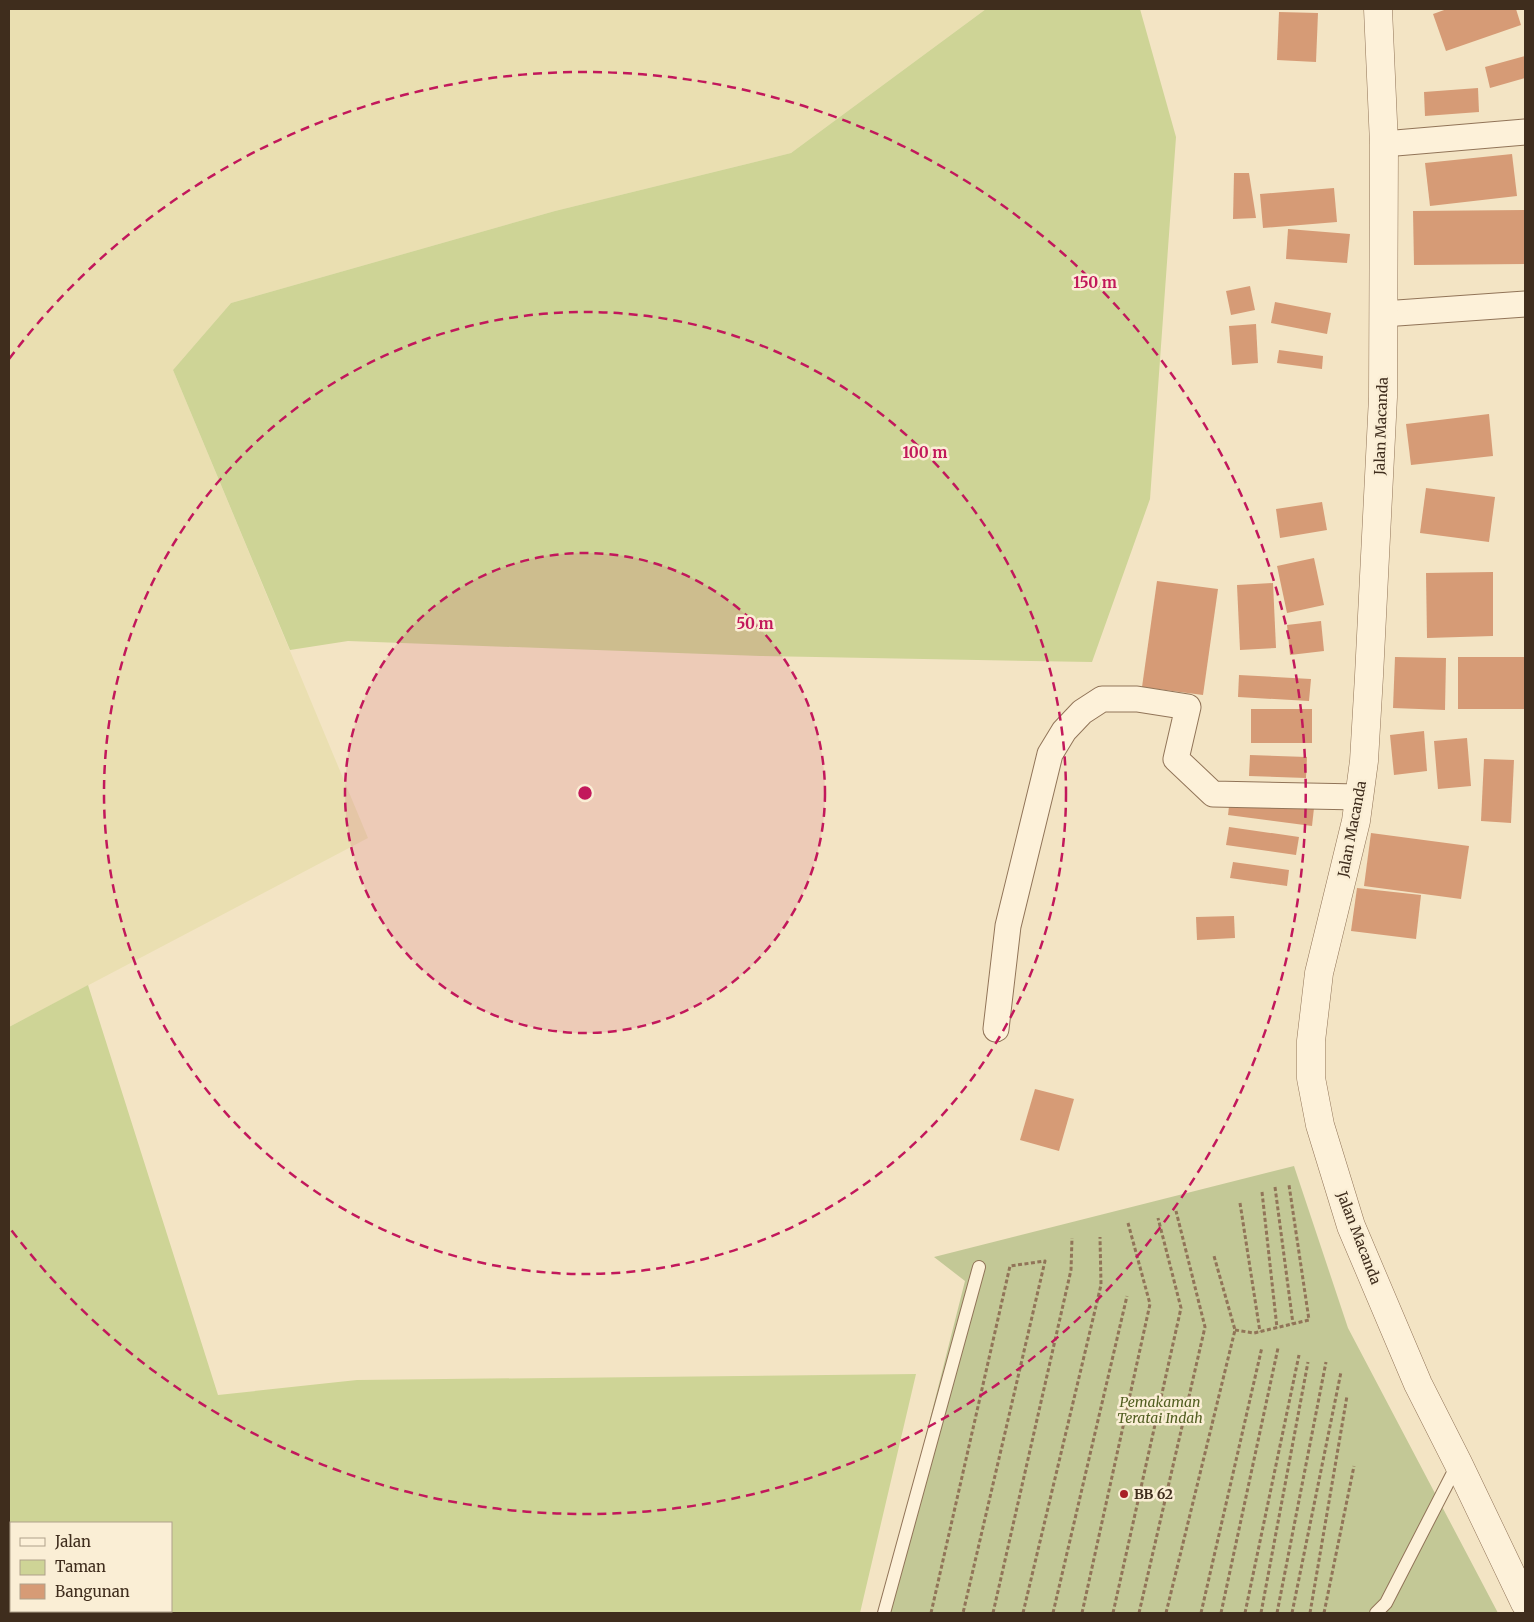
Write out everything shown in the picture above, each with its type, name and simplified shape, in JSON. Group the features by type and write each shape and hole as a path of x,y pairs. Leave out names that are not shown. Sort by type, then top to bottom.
{"street":[{"name":"Jalan Macanda","path":"1378,9 1384,144 1383,397 1369,686 1364,761 1354,830 1319,973 1311,1041 1311,1078 1320,1125 1352,1226 1418,1384 1525,1603"},
{"path":"1384,144 1525,132"},
{"path":"1383,314 1525,304"},
{"path":"996,1029 1008,926 1050,754 1064,731 1082,712 1102,699 1137,699 1188,707 1176,759 1213,794 1359,798"}],"lane":[{"path":"884,1613 979,1267"},
{"path":"1376,1613 1386,1602 1458,1463"}],"path":[{"path":"1235,1330 1254,1333 1309,1320 1290,1184"},
{"path":"1275,1187 1293,1324"},
{"path":"1262,1192 1277,1328"},
{"path":"1240,1203 1260,1332"},
{"path":"1138,1613 1205,1327 1176,1211"},
{"path":"1113,1613 1181,1308 1158,1218"},
{"path":"1082,1613 1150,1304 1128,1223"},
{"path":"1023,1613 1101,1285 1100,1237"},
{"path":"993,1613 1071,1270 1072,1238"},
{"path":"1166,1613 1235,1330 1214,1256"},
{"path":"931,1613 1010,1266 1045,1262 963,1613"},
{"path":"1053,1613 1128,1296"},
{"path":"1201,1613 1262,1347"},
{"path":"1221,1613 1278,1348"},
{"path":"1245,1613 1299,1355"},
{"path":"1261,1613 1308,1362"},
{"path":"1277,1613 1326,1362"},
{"path":"1292,1613 1341,1372"},
{"path":"1310,1613 1347,1396"},
{"path":"1324,1613 1354,1466"}],"shaded area":[{"path":"9,9 986,9 791,153 555,211 231,303 173,370 368,838 9,1027"}],"green space":[{"path":"986,9 1140,9 1176,137 1150,499 1092,662 760,656 348,641 290,650 173,370 231,303 555,211 791,153"},
{"path":"88,985 218,1395 357,1380 916,1374 860,1613 9,1613 9,1027"},
{"name":"Pemakaman Teratai Indah","path":"1294,1166 1348,1328 1498,1613 881,1613 965,1281 934,1257"}],"building":[{"path":"1447,9 1516,9 1521,25 1446,51 1433,14"},
{"path":"1279,12 1318,13 1316,62 1277,60"},
{"path":"1525,56 1525,78 1490,88 1485,67"},
{"path":"1478,88 1479,112 1425,116 1424,92"},
{"path":"1512,154 1517,196 1430,206 1425,163"},
{"path":"1234,173 1249,173 1256,218 1233,219"},
{"path":"1334,188 1337,222 1263,228 1260,194"},
{"path":"1525,210 1525,264 1414,265 1413,211"},
{"path":"1288,229 1350,234 1347,263 1286,259"},
{"path":"1250,286 1255,310 1231,315 1226,291"},
{"path":"1275,302 1331,313 1327,334 1271,323"},
{"path":"1256,324 1258,363 1232,365 1229,326"},
{"path":"1279,350 1323,356 1322,369 1277,363"},
{"path":"1489,414 1493,456 1411,465 1406,424"},
{"path":"1426,488 1495,497 1489,542 1420,533"},
{"path":"1322,502 1327,530 1280,538 1276,509"},
{"path":"1314,558 1324,605 1287,613 1277,566"},
{"path":"1493,572 1493,636 1427,638 1426,573"},
{"path":"1157,581 1218,589 1203,695 1142,687"},
{"path":"1273,583 1276,648 1240,650 1237,585"},
{"path":"1321,621 1324,651 1290,655 1287,625"},
{"path":"1395,657 1446,658 1445,710 1393,708"},
{"path":"1458,657 1524,657 1524,709 1458,709"},
{"path":"1239,675 1311,679 1309,701 1238,697"},
{"path":"1251,709 1312,709 1312,743 1251,743"},
{"path":"1424,731 1427,771 1394,775 1390,735"},
{"path":"1467,738 1471,786 1438,789 1434,741"},
{"path":"1250,755 1307,757 1306,778 1249,776"},
{"path":"1484,759 1514,760 1511,823 1481,821"},
{"path":"1230,798 1314,808 1312,826 1228,815"},
{"path":"1229,827 1299,837 1296,855 1226,845"},
{"path":"1371,833 1469,846 1461,899 1364,886"},
{"path":"1233,862 1289,870 1287,886 1230,878"},
{"path":"1357,888 1421,895 1416,939 1351,931"},
{"path":"1234,916 1235,938 1197,940 1196,917"},
{"path":"1035,1089 1074,1099 1059,1151 1020,1140"}],"place":[{"name":"BB 62","path":"1124,1494"}]}
